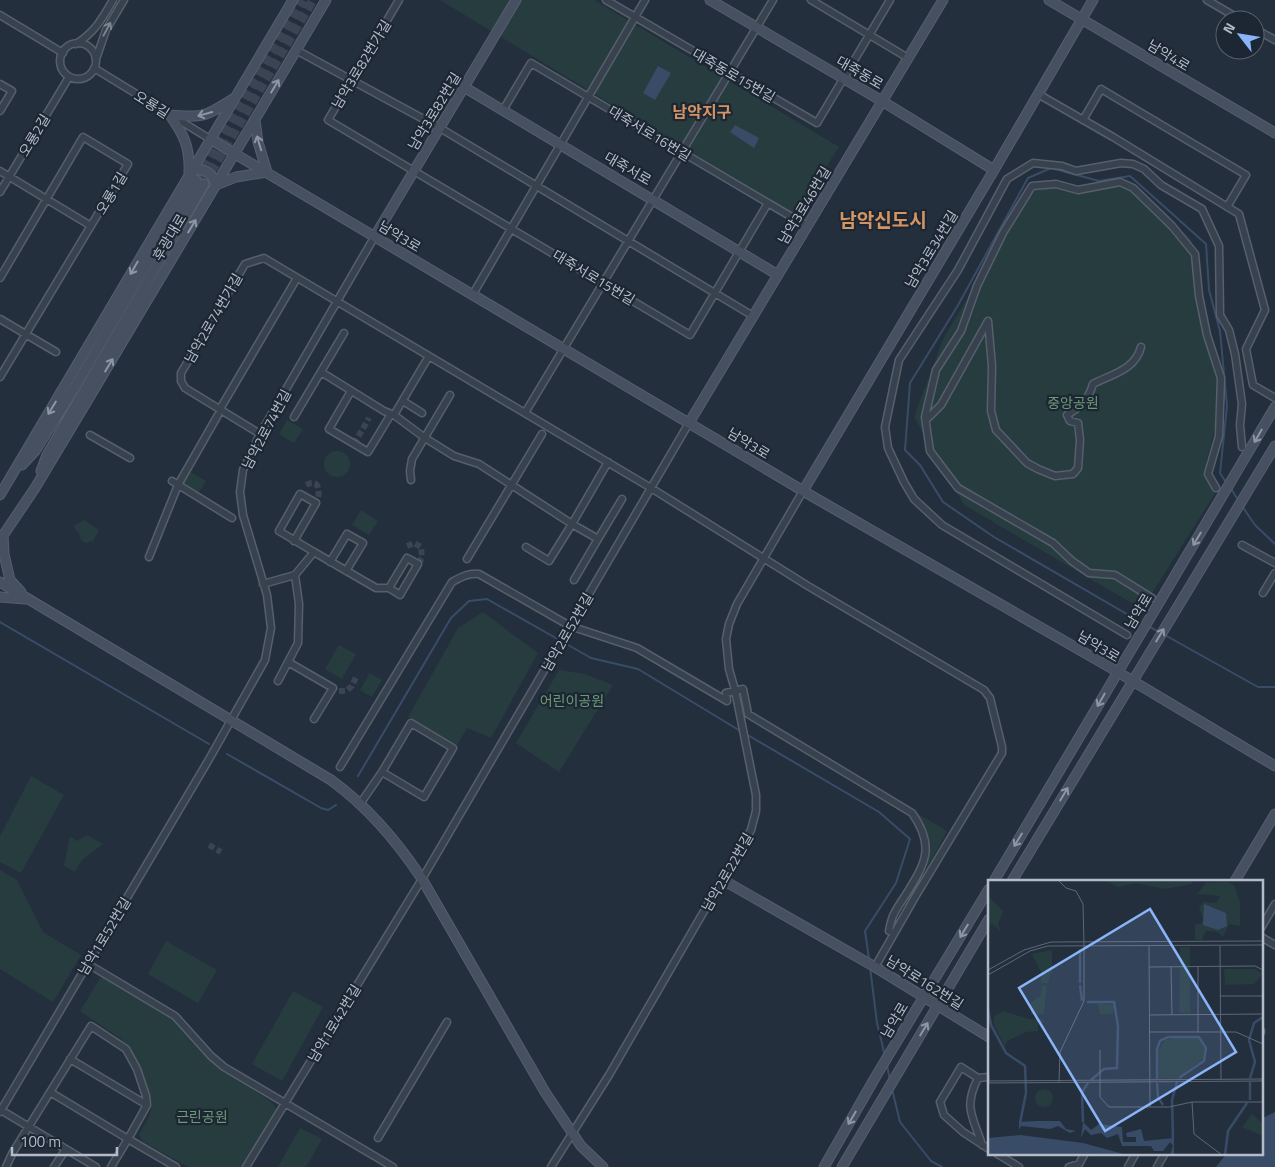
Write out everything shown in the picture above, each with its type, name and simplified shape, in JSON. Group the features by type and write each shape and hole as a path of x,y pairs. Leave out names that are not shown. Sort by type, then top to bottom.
{"street":[{"path":"113,0 88,37 68,47 63,52 60,62 61,68 69,77 74,79 86,77 95,64 106,30 124,0"},
{"name":"후광대로","path":"35,488 47,455 196,179 210,139 293,0"},
{"name":"후광대로","path":"2,538 35,488 326,0"},
{"name":"남악3로82번가길","path":"399,0 328,120 414,171"},
{"name":"남악3로82번길","path":"375,236 516,0"},
{"name":"대죽동로15번길","path":"606,0 817,123 843,78"},
{"path":"473,294 587,96 645,0"},
{"name":"대죽동로","path":"710,0 882,101 994,170"},
{"path":"524,413 773,0"},
{"path":"812,0 908,58"},
{"path":"843,78 890,0"},
{"name":"남악3로46번길","path":"689,423 943,0"},
{"name":"남악4로","path":"1049,0 1275,133"},
{"name":"남악3로34번길","path":"803,491 1093,0"},
{"path":"1207,0 1224,10"},
{"path":"0,15 63,52"},
{"path":"76,44 89,48 95,64"},
{"path":"296,50 440,128 753,316"},
{"name":"대죽서로16번길","path":"503,110 531,63 807,226"},
{"name":"오룡길","path":"95,64 170,115 210,139"},
{"name":"오룡2길","path":"0,192 69,77"},
{"path":"0,84 12,91 0,111"},
{"name":"대죽서로","path":"464,87 778,274"},
{"path":"1083,120 1101,89 1246,175 1227,207"},
{"path":"1038,94 1239,214 1265,310 1246,349 1254,385 1275,398"},
{"path":"170,115 194,117 210,114 235,98"},
{"path":"170,115 184,135 196,179"},
{"path":"196,179 197,169 207,171 213,177 216,185 236,177 267,172 258,142 255,119"},
{"name":"오룡1길","path":"0,278 83,137 128,164 0,377"},
{"name":"남악3로","path":"210,139 803,491 1117,672 1275,766"},
{"path":"1127,635 942,525 914,499 888,448 885,427 899,360 958,270 1007,180 1032,163 1062,166 1076,171 1121,163 1133,164 1144,169 1161,185 1202,209 1219,246 1220,315 1229,330 1235,354 1242,404 1240,425 1242,447"},
{"name":"오룡1길","path":"0,171 91,226"},
{"name":"대죽서로15번길","path":"414,171 690,334 740,251"},
{"name":"후광대로","path":"0,495 196,179"},
{"path":"1152,598 1115,575 1089,573 1072,561 1053,543 958,488 930,451 926,420 936,370 961,331 977,286 1003,233 1032,186 1056,184 1078,190 1120,182 1133,188 1172,226 1196,254 1199,296 1207,335 1221,378 1219,436 1208,474 1216,488"},
{"path":"740,251 768,203"},
{"name":"남악2로74번길","path":"231,721 266,660 271,628 267,596 243,515 240,492 242,470 260,434 375,236"},
{"name":"남악2로74번가길","path":"260,434 219,412 185,388 181,381 181,373 200,340 245,264 264,258 338,302"},
{"path":"149,557 175,483 219,412 297,278"},
{"path":"338,302 608,462 763,558 979,686 987,693 990,698 1002,747 1000,758 873,966"},
{"path":"0,318 56,352"},
{"path":"926,420 941,405 988,322 992,366 991,410 996,430 1027,463 1056,476 1073,474 1078,468 1080,440 1078,423 1070,421 1067,416 1084,404 1094,384 1104,378 1116,375 1138,357 1141,347"},
{"path":"294,417 344,333"},
{"path":"351,391 329,429 368,452 392,414 403,401 429,356"},
{"path":"320,372 392,414 454,456 479,464 598,539"},
{"path":"411,480 410,464 450,395"},
{"path":"403,401 422,413"},
{"name":"남악로","path":"995,880 1275,407"},
{"name":"남악2로52번길","path":"422,879 689,423"},
{"path":"467,559 542,434"},
{"path":"90,435 130,458"},
{"path":"1013,880 1275,446"},
{"path":"526,548 549,561 608,462"},
{"path":"175,483 232,518"},
{"name":"남악2로22번길","path":"551,1167 610,1076 747,839 754,822 756,795 735,690 729,670 726,639 729,624 737,604 803,491"},
{"path":"294,541 316,503 300,494 279,531 294,541 376,588 389,588 400,595 418,564 407,558 389,588"},
{"path":"574,580 622,499"},
{"path":"330,562 347,534 363,544 346,571"},
{"path":"2,538 10,580 28,599"},
{"path":"1242,545 1275,563"},
{"path":"263,584 295,576 314,552"},
{"path":"340,767 435,607 452,582 472,573 480,574 570,626 637,648 727,700 726,692 743,689 748,714 912,813 919,823 926,848 922,868 893,916 889,931"},
{"path":"1264,593 1275,573"},
{"path":"278,680 298,643 299,604 295,576"},
{"path":"0,582 331,780 360,804 393,839 422,879 544,1092 581,1146 603,1167"},
{"path":"0,597 28,599"},
{"path":"288,662 336,689 314,719"},
{"name":"남악1로52번길","path":"1,1111 231,721"},
{"path":"360,804 382,772 411,723 453,748 424,797 382,772"},
{"path":"1236,880 1275,814"},
{"name":"남악1로42번길","path":"246,1167 422,879"},
{"name":"남악로162번길","path":"723,880 873,966 988,1036"},
{"name":"남악로","path":"824,1167 876,1076 988,891"},
{"path":"1262,926 1275,904"},
{"path":"842,1167 988,921"},
{"path":"1262,938 1275,945"},
{"path":"88,964 175,1016 210,1056 224,1067 393,1167"},
{"path":"378,1138 447,1022"},
{"path":"6,1167 28,1127 91,1026 130,1053 146,1096 147,1105 111,1167"},
{"path":"70,1059 147,1105"},
{"path":"986,1147 963,1132 944,1114 940,1102 961,1067 978,1078 988,1077"},
{"path":"978,1078 969,1101 972,1119 986,1147"},
{"path":"50,1092 176,1167"},
{"path":"1,1111 96,1167"},
{"path":"54,1167 66,1149"},
{"path":"998,1154 1019,1167"},
{"path":"1069,1167 1078,1164 1084,1154"},
{"path":"1128,1167 1135,1154"},
{"path":"1157,1167 1164,1154"}],"green space":[{"path":"440,0 594,0 839,147 795,216"},
{"name":"중앙공원","path":"1129,187 1191,239 1200,321 1223,398 1206,463 1218,489 1142,609 964,505 914,417 943,339 1033,188"},
{"path":"287,420 303,429 294,443 279,434"},
{"path":"337,451 346,455 350,464 346,473 337,477 328,473 324,464 328,455"},
{"path":"189,471 206,481 199,492 194,493 184,487 183,482"},
{"path":"361,510 378,521 369,535 352,525"},
{"path":"84,520 99,530 93,541 86,543 81,540 79,532 76,531 74,526"},
{"path":"483,612 538,653 491,738 467,728 457,745 408,717 458,628"},
{"path":"339,645 356,654 342,679 325,669"},
{"name":"어린이공원","path":"559,670 585,674 613,685 559,772 516,743"},
{"path":"370,673 382,680 372,697 360,690"},
{"path":"31,776 64,795 21,873 0,862 0,836"},
{"path":"913,811 947,831 927,868 928,841"},
{"path":"87,835 103,844 82,860 75,872 64,866 70,836 77,841"},
{"path":"0,870 17,880 43,932 81,955 53,1002 0,969"},
{"path":"166,941 217,970 198,1003 148,974"},
{"name":"근린공원","path":"102,975 180,1024 219,1067 274,1104 276,1110 243,1167 188,1167 142,1141 139,1134 149,1117 152,1106 139,1064 130,1048 121,1039 80,1011"},
{"path":"293,991 323,1007 282,1081 252,1064"},
{"path":"300,1128 322,1139 306,1167 278,1167"}],"water":[{"path":"658,66 671,73 655,100 643,93"},
{"path":"735,125 759,138 754,148 730,132"},
{"path":"1275,1112 1275,1167 1216,1167 1226,1154 1262,1154 1262,1118"}],"waterway":[{"path":"1144,624 994,537 943,502 920,465 905,450 910,383 957,307 1028,178 1051,168 1099,181 1130,176 1206,244 1209,290 1220,331 1227,406 1220,473 1227,484"},
{"path":"1230,487 1238,500"},
{"path":"1242,506 1255,525 1275,544"},
{"path":"358,776 451,618 469,601 487,599 591,658 638,669 742,732"},
{"path":"0,622 209,744"},
{"path":"1148,626 1159,632"},
{"path":"1163,634 1258,687 1275,687"},
{"path":"746,734 879,812 910,839 896,883 865,931 869,959"},
{"path":"227,754 321,808 328,810 336,805"},
{"path":"870,967 877,1023 885,1056"},
{"path":"887,1065 890,1080"},
{"path":"892,1089 900,1122 931,1161 942,1167"}],"tunnel":[{"path":"196,180 303,0"},
{"path":"204,184 313,0"},
{"path":"354,444 369,418"},
{"path":"306,485 311,483 317,485 319,491 316,503"},
{"path":"407,546 414,543 421,547 422,558 418,564"},
{"path":"339,691 346,691 352,686 357,675"},
{"path":"209,845 221,852"}],"district":[{"name":"남악지구","path":"702,112"},
{"name":"남악신도시","path":"883,219"}]}
